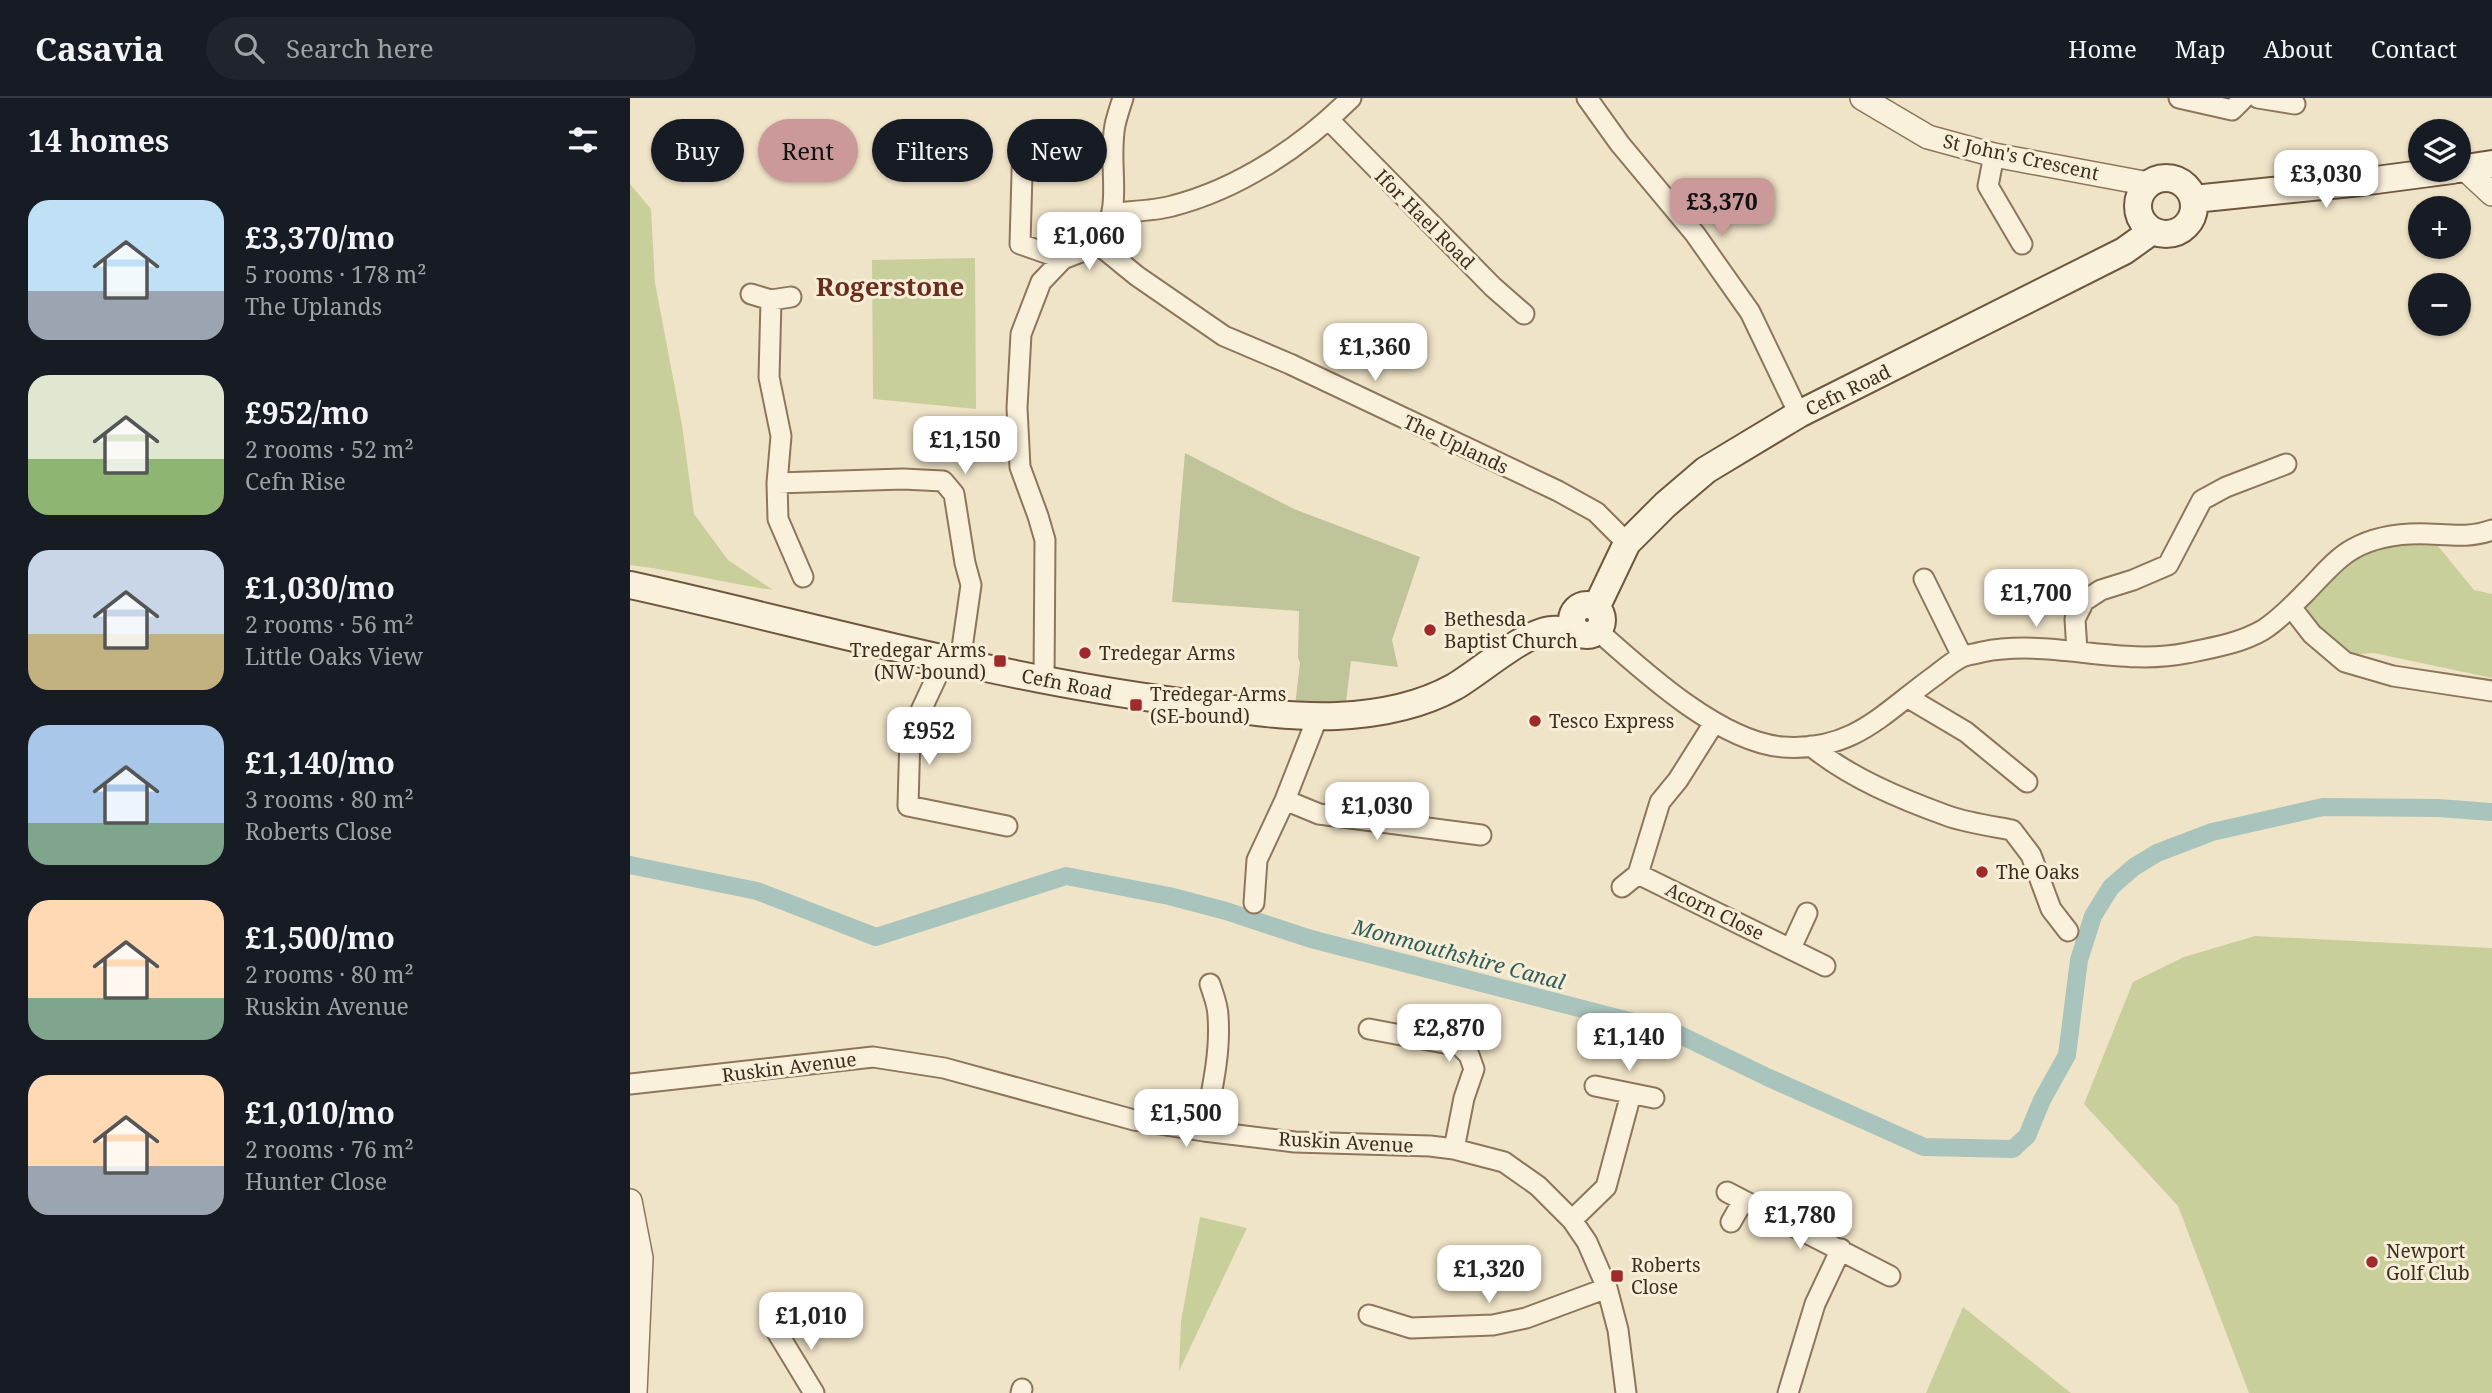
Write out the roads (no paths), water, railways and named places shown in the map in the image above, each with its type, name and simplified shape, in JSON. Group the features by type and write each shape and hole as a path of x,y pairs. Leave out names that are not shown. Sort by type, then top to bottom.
{"main road":[{"path":"2471,167 2492,164"},
{"path":"2152,231 2140,217 2137,208 2140,193 2159,178 2178,180 2190,190 2194,199 2408,176"},
{"name":"Cefn Road","path":"630,585 952,661 1097,691 1318,716 1386,712 1455,687 1516,645 1548,630 1590,624 1627,543 1665,505 1706,470 1799,414 2124,251 2152,231 2161,234 2179,231 2192,217 2194,199"}],"street":[{"path":"1044,681 1045,540 1020,467 1018,396 1021,334 1041,282 1063,259 1099,245 1109,230 1113,213 1115,126 1123,98"},
{"path":"1113,213 1169,207 1214,191 1280,156 1329,120 1351,98"},
{"path":"1587,98 1620,144 1695,234 1750,312 1799,414"},
{"name":"St John's Crescent","path":"1862,98 1928,137 1994,155 2149,184"},
{"path":"2188,100 2232,110 2244,98"},
{"path":"2258,98 2295,104"},
{"name":"Ifor Hael Road","path":"1329,120 1493,287 1524,314"},
{"path":"1994,155 1988,186 2022,244"},
{"path":"2471,179 2492,194"},
{"path":"1022,182 1020,244 1063,259"},
{"name":"The Uplands","path":"1099,245 1137,276 1223,335 1558,491 1596,512 1627,543"},
{"path":"751,294 771,300 791,297"},
{"path":"771,300 769,377 781,436 777,484 778,519 803,577"},
{"path":"2077,651 2075,619 2084,600 2101,590 2168,565 2202,500 2226,487 2286,464"},
{"path":"777,484 903,479 943,481 954,494 971,585 952,661 910,734 908,806 1007,826"},
{"path":"1590,624 1641,669 1714,723 1781,747 1811,746 1840,741 1871,725 1962,656 2001,648 2125,656 2184,654 2232,642 2262,630 2291,607 2351,549 2384,536 2460,536 2492,530"},
{"path":"1924,579 1962,656"},
{"path":"2291,607 2312,634 2345,662 2393,676 2492,691"},
{"path":"1907,697 1966,732 2028,782"},
{"path":"1254,903 1256,860 1285,800 1318,716"},
{"path":"1622,887 1638,874 1660,802 1678,780 1714,723"},
{"path":"1811,746 1829,761 1866,781 1938,812 2012,830 2031,855 2046,896 2065,928"},
{"path":"1285,800 1319,814 1481,835"},
{"name":"Acorn Close","path":"1638,874 1825,965"},
{"path":"1791,948 1807,913"},
{"path":"1204,1131 1213,1084 1219,1014 1210,984"},
{"path":"1369,1029 1460,1046 1469,1055 1474,1069 1464,1098 1454,1149"},
{"name":"Ruskin Avenue","path":"630,1084 873,1057 944,1068 1134,1120 1312,1143 1454,1149 1504,1163 1538,1186 1573,1220 1587,1242 1607,1287 1618,1330 1626,1393"},
{"path":"1595,1086 1654,1098"},
{"path":"1573,1220 1606,1187 1631,1094"},
{"path":"1731,1222 1735,1196 1890,1276"},
{"path":"630,1201 641,1258 633,1343 635,1393"},
{"path":"1788,1393 1815,1304 1841,1249"},
{"path":"1369,1315 1411,1328 1493,1325 1526,1318 1607,1287"},
{"path":"776,1332 814,1393"}],"waterway":[{"name":"Monmouthshire Canal","path":"630,865 757,891 876,937 1066,876 1169,896 1226,911 1311,939 1676,1033 1924,1147 2013,1149 2027,1136 2042,1100 2067,1055 2079,960 2093,916 2111,887 2134,867 2157,853 2212,832 2323,807 2438,808 2492,812"}],"place":[{"name":"Bethesda Baptist Church","path":"1430,630"},
{"name":"Tredegar Arms","path":"1085,653"},
{"name":"Tredegar Arms (NW-bound)","path":"1000,661"},
{"name":"Tredegar Arms (SE-bound)","path":"1136,705"},
{"name":"Tesco Express","path":"1535,721"},
{"name":"The Oaks","path":"1982,872"},
{"name":"Newport Golf Club","path":"2372,1262"},
{"name":"Roberts Close","path":"1617,1276"}],"district":[{"name":"Rogerstone","path":"890,286"}]}
